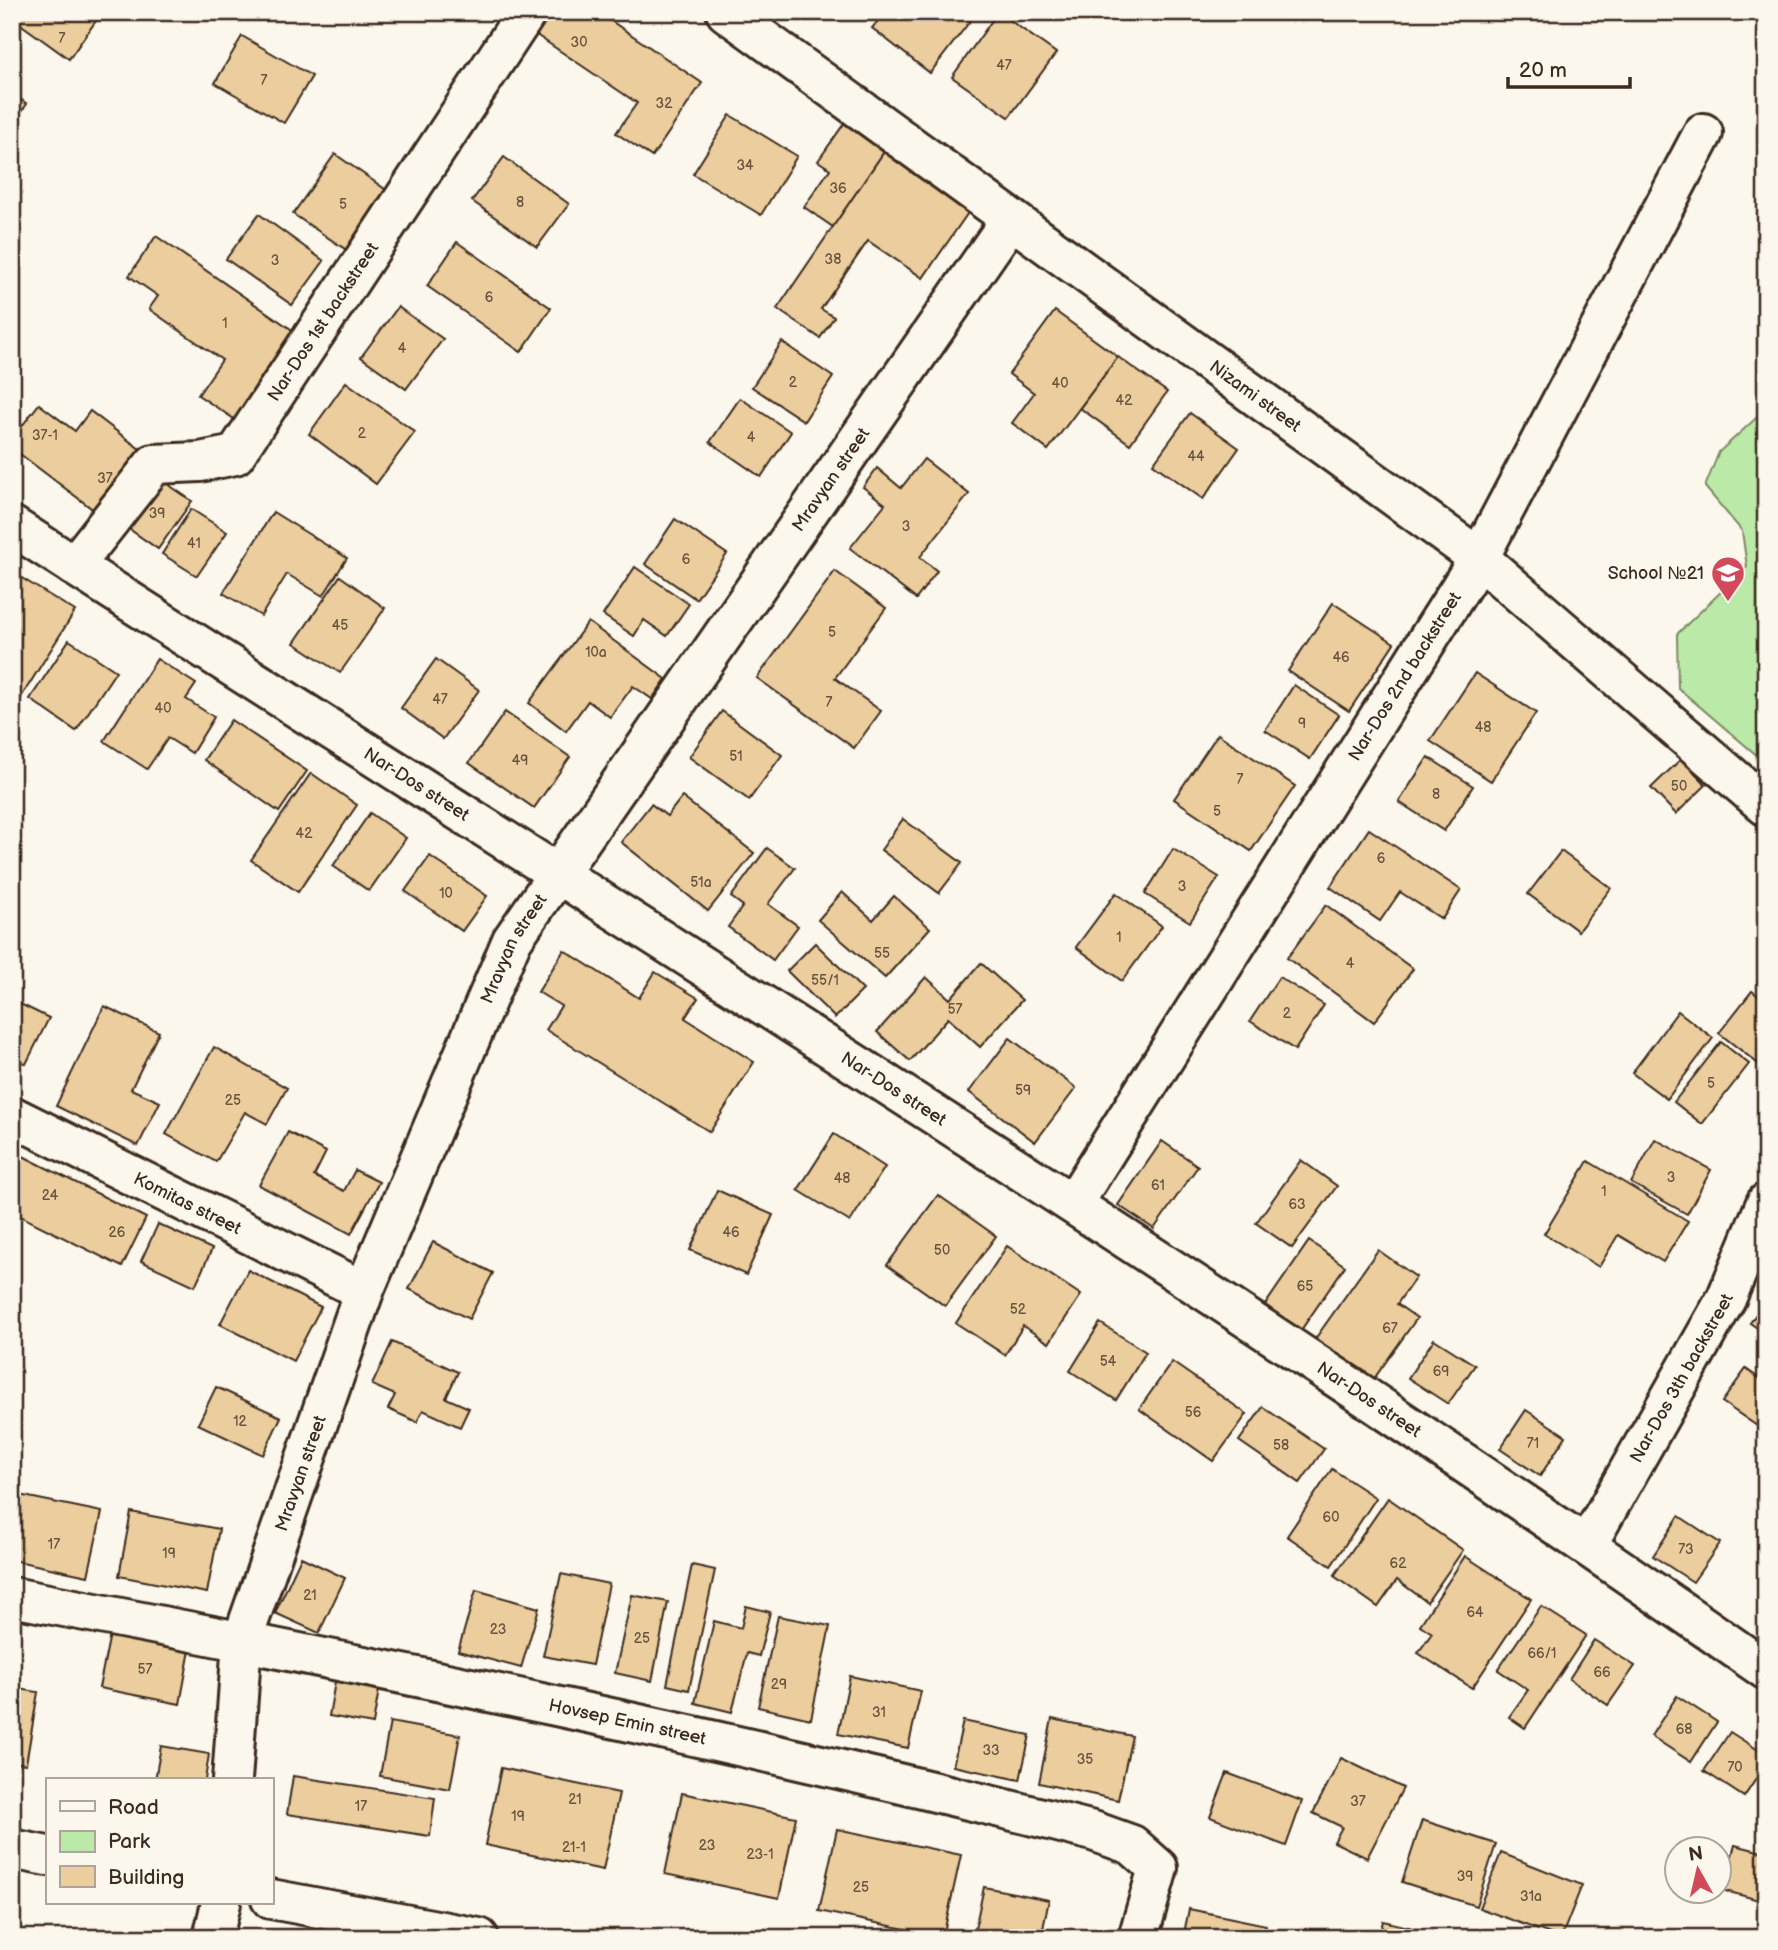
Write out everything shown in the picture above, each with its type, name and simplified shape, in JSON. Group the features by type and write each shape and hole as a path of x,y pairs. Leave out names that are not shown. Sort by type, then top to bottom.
{"street":[{"name":"Nar-Dos 1st backstreet","path":"74,566 154,464 200,462 235,455 527,12"},
{"name":"Nizami street","path":"726,12 1479,558 1766,806"},
{"name":"Nar-Dos 2nd backstreet","path":"1074,1202 1479,558 1703,133"},
{"name":"Mravyan street","path":"232,1778 242,1641 364,1291 512,940 1011,219"},
{"name":"Nar-Dos street","path":"12,526 1074,1202 1587,1545 1766,1670"},
{"name":"Komitas street","path":"12,1116 364,1291"},
{"name":"Nar-Dos 3th backstreet","path":"1587,1545 1726,1299 1766,1203"},
{"name":"Hovsep Emin street","path":"12,1597 242,1641 709,1738 1093,1831 1132,1845 1158,1868 1138,1938"},
{"path":"12,1849 46,1856"},
{"path":"273,1899 478,1938"},
{"path":"213,1938 221,1904"}],"green space":[{"name":"School №21","path":"1766,409 1766,763 1678,688 1677,634 1747,567 1742,531 1705,487 1719,452"}],"building":[{"path":"12,12 97,12 100,15 69,59 12,18"},
{"path":"545,12 598,12 702,83 652,157 616,133 637,103 532,32"},
{"path":"885,12 977,12 930,73 872,28"},
{"path":"998,12 1056,53 1009,117 952,77"},
{"path":"242,36 312,76 284,123 215,83"},
{"path":"12,93 27,104 12,125"},
{"path":"730,115 797,156 761,215 693,174"},
{"path":"848,118 888,146 833,227 804,207 830,169 818,161"},
{"path":"888,146 974,204 923,278 868,241 821,309 834,317 820,338 777,309"},
{"path":"335,154 392,194 351,253 293,214"},
{"path":"504,157 569,204 537,247 472,201"},
{"path":"259,214 324,261 292,305 226,259"},
{"path":"156,236 301,336 240,423 198,395 222,360 149,309 158,296 129,276"},
{"path":"457,242 551,308 521,352 427,286"},
{"path":"398,307 443,339 406,389 361,357"},
{"path":"1055,311 1118,357 1048,450 1012,423 1034,393 1009,374"},
{"path":"782,342 833,377 804,421 752,387"},
{"path":"1118,357 1167,392 1130,444 1080,408"},
{"path":"346,382 415,432 376,484 309,434"},
{"path":"740,398 791,432 761,477 710,442"},
{"path":"39,404 75,431 90,411 145,453 99,514 12,448 12,439"},
{"path":"1190,413 1239,448 1203,499 1153,464"},
{"path":"924,459 969,494 920,557 937,571 916,599 850,548 885,504 863,487 877,468 901,488"},
{"path":"156,476 192,501 158,549 122,524"},
{"path":"191,509 227,532 197,576 162,554"},
{"path":"273,512 347,558 323,596 287,574 261,616 223,593"},
{"path":"675,519 727,554 696,599 645,564"},
{"path":"635,567 689,604 667,636 644,620 634,636 603,615"},
{"path":"835,571 886,608 835,678 881,711 854,748 757,678"},
{"path":"12,572 75,611 20,699 12,695 12,662 17,654 12,651"},
{"path":"340,576 385,608 340,673 294,643"},
{"path":"1333,603 1394,643 1349,711 1288,671"},
{"path":"588,622 666,679 652,699 633,686 610,717 588,701 566,731 529,703"},
{"path":"69,640 116,671 76,731 30,699"},
{"path":"157,659 196,684 186,699 214,717 192,753 168,738 147,769 104,741"},
{"path":"436,659 479,690 443,739 401,708"},
{"path":"1475,673 1536,713 1491,781 1430,741"},
{"path":"1294,685 1339,715 1310,759 1265,730"},
{"path":"722,711 782,755 749,800 689,757"},
{"path":"505,712 570,757 534,808 469,763"},
{"path":"231,720 307,771 279,812 204,760"},
{"path":"1218,734 1295,786 1251,851 1174,799"},
{"path":"1428,757 1473,786 1444,831 1399,802"},
{"path":"1681,759 1706,785 1676,814 1651,788"},
{"path":"311,773 357,805 298,892 251,860"},
{"path":"682,797 754,853 708,911 621,842 651,804 667,816"},
{"path":"370,813 406,838 369,891 333,866"},
{"path":"903,819 962,863 939,893 881,850"},
{"path":"1369,829 1461,890 1442,919 1400,892 1380,921 1330,887"},
{"path":"767,848 795,868 768,904 798,926 773,960 728,927 743,906 731,897"},
{"path":"1173,849 1219,877 1190,922 1145,894"},
{"path":"1561,851 1611,888 1578,931 1528,894"},
{"path":"430,856 487,896 462,931 405,891"},
{"path":"842,892 873,920 894,896 930,928 885,978 818,920"},
{"path":"1116,893 1162,926 1122,981 1076,947"},
{"path":"1326,905 1413,969 1374,1022 1287,958"},
{"path":"815,943 863,990 835,1018 787,971"},
{"path":"564,950 639,998 655,972 698,998 685,1018 754,1062 710,1132 546,1030 561,1006 538,992"},
{"path":"981,963 1022,1000 980,1047 948,1018 910,1061 877,1032 926,977 950,999"},
{"path":"1279,977 1324,1005 1295,1050 1250,1021"},
{"path":"1752,991 1766,1002 1766,1060 1761,1066 1719,1033"},
{"path":"12,1000 49,1018 26,1064 12,1057"},
{"path":"104,1006 159,1032 131,1089 160,1102 138,1146 56,1106"},
{"path":"1678,1011 1713,1038 1667,1099 1632,1073"},
{"path":"1010,1038 1076,1088 1035,1142 969,1092"},
{"path":"1721,1042 1749,1064 1702,1124 1674,1102"},
{"path":"214,1047 287,1088 267,1124 245,1112 216,1162 166,1134"},
{"path":"288,1132 326,1152 314,1176 344,1191 355,1170 379,1182 351,1234 259,1185"},
{"path":"834,1134 885,1167 850,1222 798,1190"},
{"path":"1655,1139 1711,1170 1687,1214 1631,1183"},
{"path":"1162,1141 1198,1166 1154,1229 1118,1205"},
{"path":"13,1151 146,1218 122,1267 12,1212"},
{"path":"1301,1160 1337,1186 1292,1248 1256,1223"},
{"path":"1588,1161 1688,1221 1663,1262 1618,1235 1599,1267 1544,1234"},
{"path":"717,1190 773,1215 746,1275 690,1250"},
{"path":"938,1195 996,1236 945,1306 887,1265"},
{"path":"158,1224 212,1249 195,1286 141,1261"},
{"path":"1309,1241 1345,1266 1301,1330 1265,1305"},
{"path":"433,1242 493,1273 469,1319 409,1289"},
{"path":"1007,1246 1081,1295 1049,1343 1023,1326 1005,1355 956,1323"},
{"path":"1378,1250 1416,1277 1397,1304 1417,1318 1373,1380 1315,1339"},
{"path":"248,1270 321,1307 293,1361 220,1324"},
{"path":"1766,1300 1766,1334 1750,1323"},
{"path":"1100,1323 1146,1352 1116,1400 1070,1371"},
{"path":"1434,1339 1475,1365 1448,1404 1408,1378"},
{"path":"392,1342 458,1372 446,1398 469,1408 460,1427 423,1410 417,1422 388,1409 395,1395 372,1385"},
{"path":"1172,1362 1247,1414 1213,1461 1139,1409"},
{"path":"1746,1369 1766,1383 1766,1432 1722,1402"},
{"path":"216,1387 281,1417 263,1455 198,1424"},
{"path":"1263,1407 1324,1449 1300,1483 1239,1441"},
{"path":"1526,1410 1566,1436 1540,1476 1500,1449"},
{"path":"1332,1469 1376,1498 1331,1566 1287,1536"},
{"path":"19,1495 102,1512 88,1576 12,1560 12,1527"},
{"path":"1388,1498 1463,1550 1427,1602 1397,1580 1378,1607 1334,1576"},
{"path":"131,1512 219,1529 207,1593 119,1576"},
{"path":"1679,1516 1720,1543 1693,1582 1653,1556"},
{"path":"1465,1556 1531,1599 1472,1688 1418,1653 1432,1633 1420,1625"},
{"path":"301,1557 345,1578 319,1633 275,1613"},
{"path":"692,1565 715,1570 689,1690 667,1685"},
{"path":"561,1574 609,1584 592,1665 543,1656"},
{"path":"476,1590 539,1608 521,1668 458,1651"},
{"path":"632,1595 668,1602 652,1681 615,1673"},
{"path":"746,1606 770,1612 759,1656 747,1653 732,1712 695,1703 714,1621 741,1628"},
{"path":"1541,1606 1586,1635 1525,1728 1509,1717 1528,1690 1498,1670"},
{"path":"778,1616 830,1626 811,1719 758,1707"},
{"path":"110,1634 190,1650 180,1704 99,1688"},
{"path":"1594,1640 1635,1666 1608,1705 1569,1679"},
{"path":"336,1676 380,1684 373,1724 329,1716"},
{"path":"850,1676 921,1691 908,1748 838,1734"},
{"path":"12,1688 38,1692 26,1764 12,1762"},
{"path":"1677,1696 1717,1722 1691,1762 1651,1736"},
{"path":"1052,1719 1132,1736 1118,1800 1039,1783"},
{"path":"963,1721 1030,1735 1020,1780 953,1766"},
{"path":"390,1722 460,1735 450,1789 380,1776"},
{"path":"1730,1732 1766,1755 1766,1764 1744,1797 1704,1771"},
{"path":"161,1746 209,1754 205,1778 155,1778"},
{"path":"1341,1758 1403,1788 1367,1858 1334,1842 1342,1827 1313,1813"},
{"path":"501,1768 619,1793 603,1870 485,1845"},
{"path":"1227,1773 1302,1801 1286,1846 1210,1817"},
{"path":"293,1776 435,1798 430,1836 287,1814"},
{"path":"682,1793 796,1817 779,1898 665,1874"},
{"path":"1422,1820 1496,1844 1476,1906 1402,1882"},
{"path":"837,1829 961,1855 943,1937 819,1911"},
{"path":"1735,1845 1766,1853 1766,1902 1732,1893 1732,1855"},
{"path":"1501,1853 1582,1885 1561,1938 1479,1908"},
{"path":"984,1887 1049,1900 1041,1938 973,1938"},
{"path":"1189,1909 1266,1925 1264,1938 1183,1938"},
{"path":"1383,1921 1451,1937 1451,1938 1379,1938"}],"place":[{"name":"School №21","path":"1728,603"}]}
